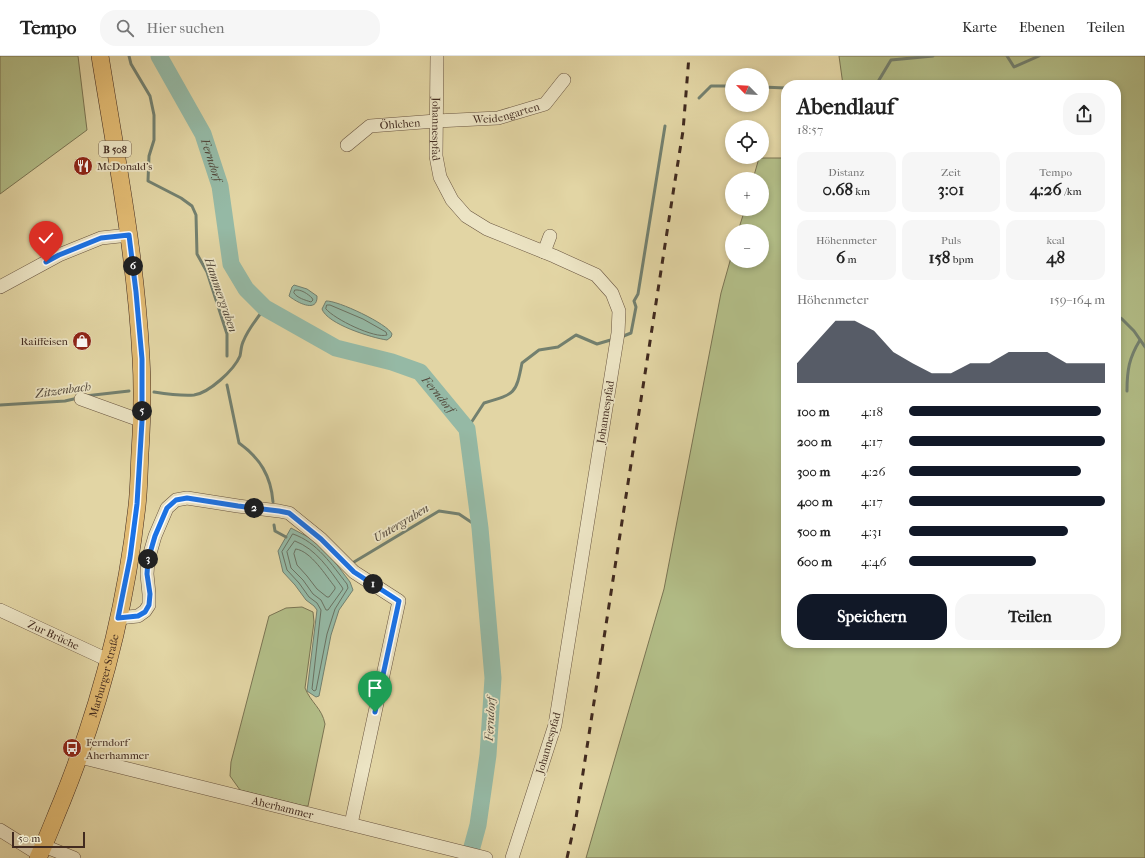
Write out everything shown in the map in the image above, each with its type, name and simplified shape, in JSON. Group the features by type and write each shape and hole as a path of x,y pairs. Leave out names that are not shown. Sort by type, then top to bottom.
{"main road":[{"name":"Marburger Straße","path":"41,853 80,757 95,710 118,618 130,558 137,504 142,421 142,359 129,235 100,56"}],"street":[{"name":"Johannespfad","path":"437,56 436,156 440,177 452,200 466,216 487,229 596,275 612,293 619,311 617,339 555,725 512,858"},
{"name":"Weidengarten","path":"436,121 498,118 545,104 564,80"},
{"name":"Öhlchen","path":"347,145 370,126 436,121"},
{"path":"0,287 59,255 101,238 129,235"},
{"path":"544,252 550,236"},
{"path":"81,399 142,421"},
{"path":"118,618 138,616 145,612 149,605 150,594 147,574 148,560 155,536 167,508 176,500 187,498 289,513 321,539 354,572 399,601 351,824"},
{"name":"Zur Brüche","path":"0,610 108,660"},
{"name":"Aherhammer","path":"80,757 486,858"},
{"path":"0,830 41,853 74,858"}],"green space":[{"path":"0,56 78,56 87,130 0,194"},
{"path":"839,56 1145,56 1145,858 586,858 664,589 721,293 728,268 769,268 769,224 740,224 743,216 769,216 769,172 755,172 757,164 769,164 769,158 781,158 781,648 1121,648 1121,80 842,80"},
{"path":"302,607 313,612 314,622 305,688 324,718 325,724 308,806 240,790 230,776 231,762 269,616 286,608"}],"water":[{"path":"294,285 307,289 317,296 314,304 306,305 289,296"},
{"path":"326,301 351,308 382,324 392,334 391,337 387,340 380,339 341,325 326,315 322,309"},
{"path":"291,528 310,538 325,549 350,582 353,590 339,610 331,635 319,696 316,697 307,691 317,610 306,600 283,572 278,551"}],"waterway":[{"name":"Hammergraben","path":"129,56 131,64 150,96 154,115 154,140 149,156 148,181 181,198 192,206 196,215 197,254 207,272 227,334 227,356"},
{"name":"Ferndorf","path":"159,56 203,134 220,186 231,264 246,289 265,308 336,348 392,362 420,372 467,429 480,528 493,678 488,755 478,825 469,858"},
{"path":"879,80 891,60 933,56"},
{"path":"1007,56 1014,67 1039,56"},
{"path":"699,98 711,86 725,86"},
{"path":"769,87 781,88"},
{"path":"621,337 631,333 636,307 634,301 638,294 665,126"},
{"name":"Zitzenbach","path":"154,392 194,395 207,390 214,385 227,374 237,362 247,333 265,308"},
{"path":"1121,318 1134,331 1145,347"},
{"path":"467,429 484,403 508,395 516,387 522,363 539,350 558,347 576,335 597,344 614,339"},
{"path":"1127,391 1129,364 1140,340"},
{"name":"Hammergraben","path":"227,385 239,443 253,455 263,468 270,484 273,502"},
{"name":"Zitzenbach","path":"85,396 129,391"},
{"name":"Zitzenbach","path":"0,405 65,401 78,398"},
{"name":"Untergraben","path":"354,562 439,511 459,514 480,528"},
{"path":"274,525 275,531 286,537"}],"railway":[{"path":"567,858 576,818 683,131 689,56"}],"place":[{"name":"McDonald's","path":"83,166"},
{"name":"Raiffeisen","path":"82,341"},
{"name":"Ferndorf Aherhammer","path":"72,748"}],"route":[{"path":"46,262 59,255 101,238 129,235 142,359 142,421 137,504 130,558 118,618 138,616 145,612 149,605 150,594 147,574 148,560 155,536 167,508 176,500 187,498 289,513 321,539 354,572 399,601 375,712"}]}
